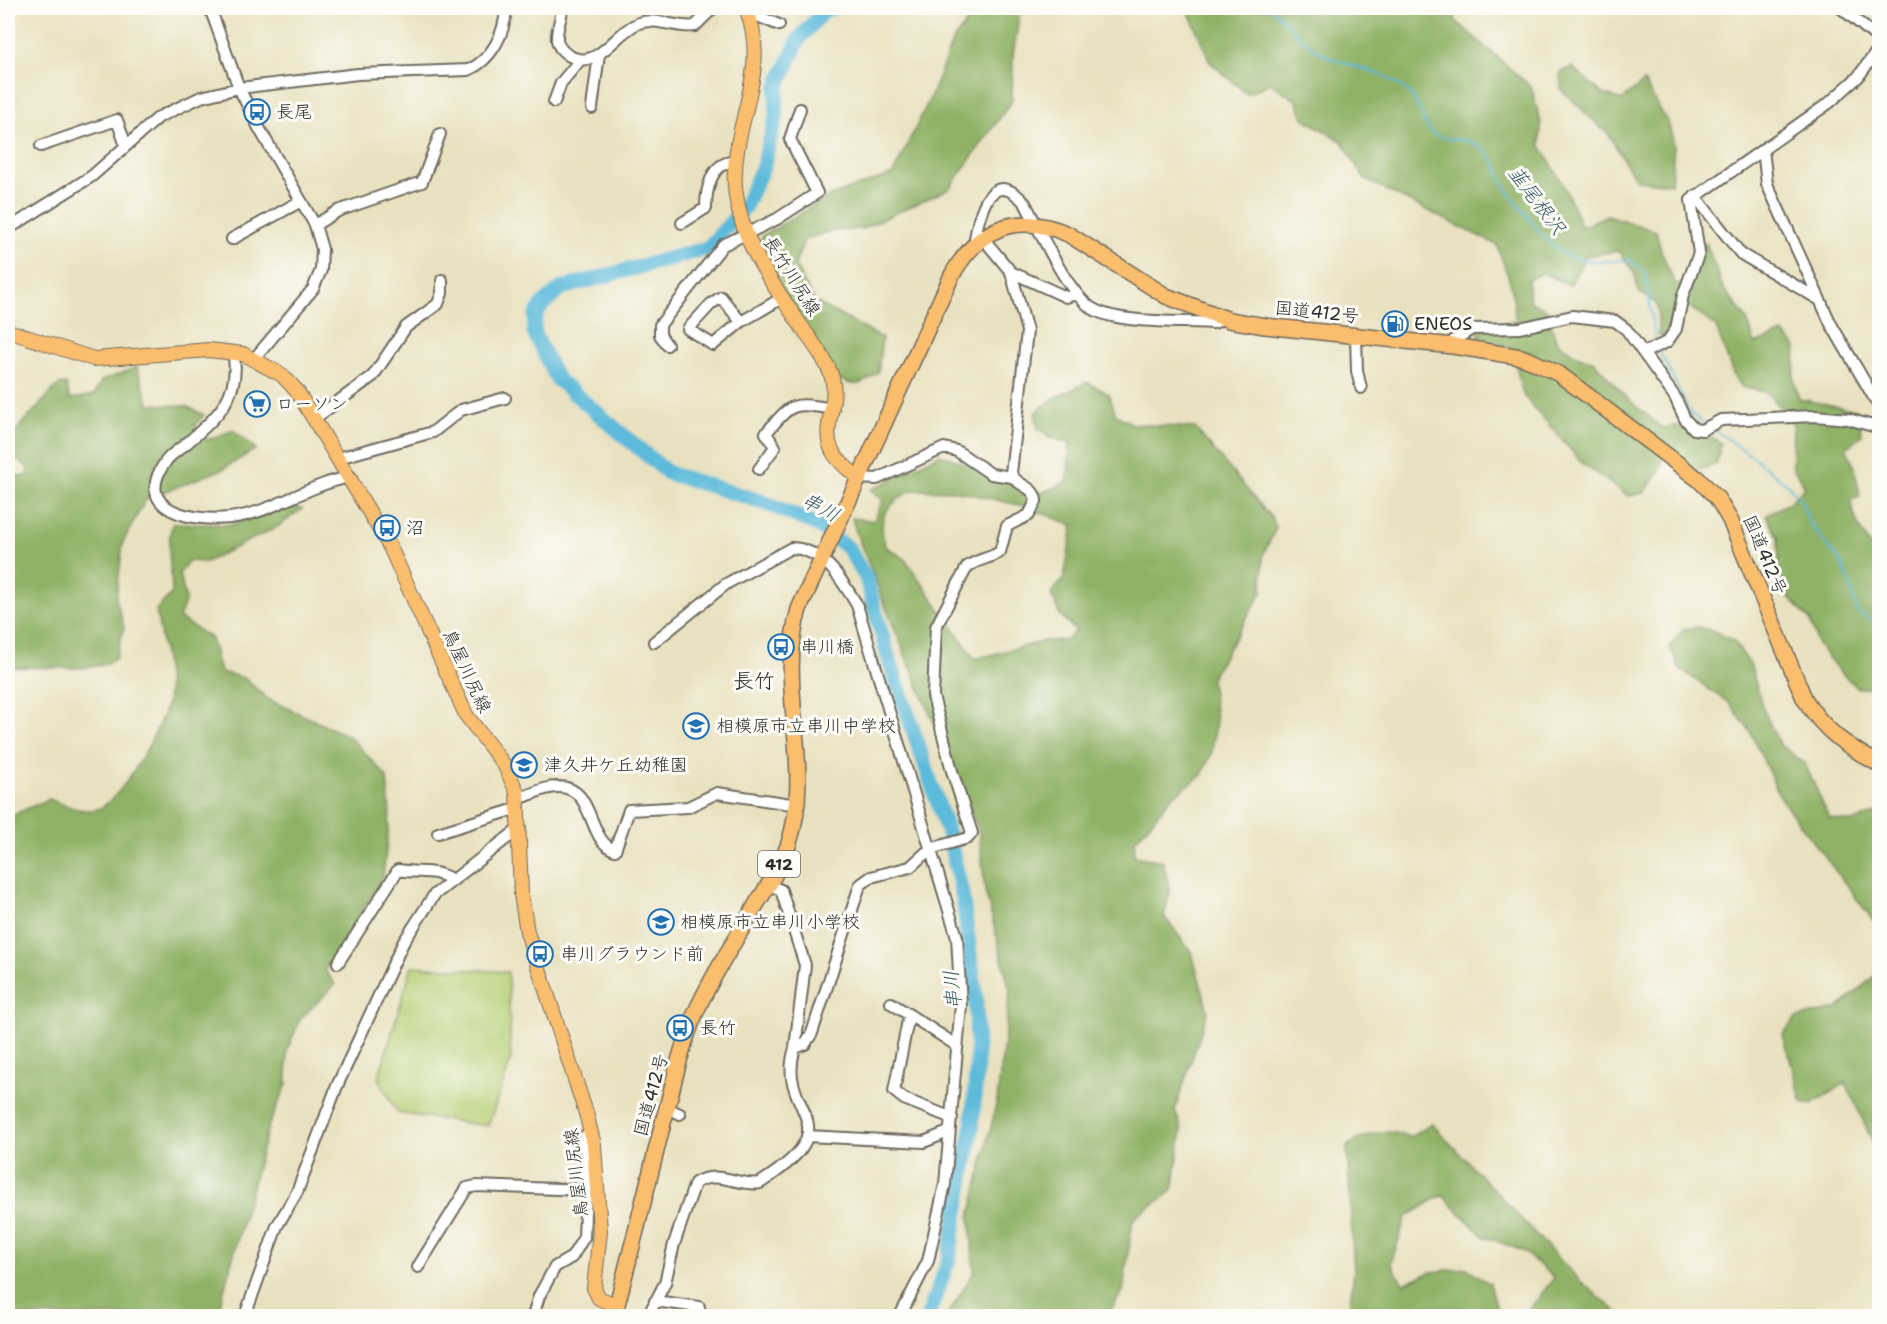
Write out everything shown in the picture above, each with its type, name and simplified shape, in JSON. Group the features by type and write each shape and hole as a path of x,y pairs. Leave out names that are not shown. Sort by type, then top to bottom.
{"highway":[{"name":"国道412号","path":"978,241 995,229 1036,224 1068,234 1166,296 1224,318 1265,326 1453,346 1521,357 1559,374 1698,479 1717,498 1730,520 1804,698 1817,720 1838,739 1880,765"},
{"name":"412","path":"823,557 951,275 962,257 978,241"},
{"name":"国道412号","path":"615,1311 674,1111 696,1013 716,974 769,885 789,844 798,805 799,780 791,679 792,646 799,609 823,557"}],"main road":[{"name":"長竹川尻線","path":"747,10 757,52 735,166 737,202 745,233 760,264 829,368 835,391 828,429 831,447 837,458 858,478"},
{"name":"鳥屋川尻線","path":"8,331 94,359 209,350 233,352 255,358 288,381 351,477 390,547 466,715 505,766 519,804 522,894 527,932 591,1130 600,1222 594,1288 598,1298 615,1311"}],"street":[{"path":"210,8 239,88 315,225 322,254 317,282 255,358"},
{"path":"8,229 76,188 165,113 201,97 239,88 372,73 468,70 482,62 492,51 504,21 506,8"},
{"path":"562,8 557,33 558,45 567,54 580,60"},
{"path":"554,102 561,83 580,60 599,54 627,30 642,22 695,26 713,8"},
{"path":"1841,8 1880,40"},
{"path":"747,10 779,25"},
{"path":"1647,351 1670,339 1676,329 1683,295 1699,254 1691,200 1812,117 1847,89 1880,47"},
{"path":"592,108 599,54"},
{"path":"667,345 660,335 660,325 718,250 817,193 790,140 800,109"},
{"path":"41,146 117,120 126,146"},
{"path":"315,225 338,211 422,182 440,134"},
{"path":"1763,149 1767,184 1820,300 1880,408"},
{"path":"682,223 706,208 708,185 719,165 724,162 735,166"},
{"path":"1076,294 1065,297 1011,272 978,241 978,217 984,200 993,192 1002,190 1019,196 1076,294 1094,310 1115,317 1214,323 1224,318"},
{"path":"1695,196 1741,254 1820,300"},
{"path":"232,239 301,201"},
{"path":"1011,272 1027,331 1012,477"},
{"path":"314,419 373,375 406,327 438,304 442,293 442,280"},
{"path":"741,322 721,297 711,304 688,329 713,345 741,322 782,298"},
{"path":"1453,346 1454,340 1472,329 1520,328 1578,316 1615,321 1647,351 1689,425 1702,430 1716,422 1815,416 1848,418 1880,428"},
{"path":"1356,336 1360,388"},
{"path":"233,352 235,384 212,422 167,460 159,475 156,490 161,503 171,512 192,518 219,520 252,516 299,492 329,481 351,477"},
{"path":"338,458 426,435 439,429 449,417 461,410 506,398"},
{"path":"759,470 775,447 766,433 787,408 804,404 833,409"},
{"path":"795,1048 805,1044 812,1033 860,885 871,877 910,867 932,849 968,838 972,833 952,771 933,696 936,627 967,567 974,561 991,558 1000,552 1007,526 1033,512 1035,495 1012,477 992,474 957,451 945,448 877,479 858,478"},
{"path":"654,642 726,584 791,548 802,548 823,557 838,572 857,605 957,937 961,1005 945,1184 928,1261 900,1317"},
{"path":"438,833 519,804 550,788 560,786 572,791 583,801 601,839 615,850 629,810 688,807 717,792 798,805"},
{"path":"245,1317 277,1226 297,1192 337,1086 403,943 434,895 520,828"},
{"path":"339,963 398,870 414,873 439,872 453,880"},
{"path":"648,1317 665,1283 674,1244 695,1183 703,1179 721,1178 760,1183 788,1164 802,1150 807,1136 808,1117 800,1104 793,1080 792,1057 805,965 781,890 769,885"},
{"path":"891,1003 956,1045"},
{"path":"909,1015 894,1091 904,1099 952,1118"},
{"path":"533,1317 539,1296 555,1267 572,1257 584,1237 586,1190 584,1137 591,1130"},
{"path":"807,1136 924,1142 948,1132"},
{"path":"418,1267 446,1217 467,1188 476,1186 586,1190"},
{"path":"655,1301 699,1307 700,1317"}],"green space":[{"path":"979,8 1028,8 1020,12 1013,55 1012,101 949,189 861,229 827,232 804,240 795,265 815,302 882,338 878,372 862,383 847,383 833,376 759,254 762,236 830,196 893,174 930,98 953,40"},
{"path":"1187,8 1454,8 1455,20 1531,87 1541,123 1540,144 1566,190 1582,227 1607,215 1656,231 1661,251 1675,284 1692,284 1703,243 1706,243 1723,288 1747,319 1755,344 1783,333 1796,347 1794,380 1799,399 1856,410 1862,435 1846,448 1854,465 1860,496 1850,501 1859,528 1875,553 1879,553 1879,688 1858,688 1840,672 1818,645 1810,620 1788,596 1779,570 1778,538 1766,515 1789,503 1805,487 1792,466 1793,424 1772,397 1762,391 1743,388 1735,379 1716,327 1687,305 1674,311 1665,337 1659,335 1657,304 1638,291 1635,274 1619,251 1586,256 1570,285 1543,273 1528,280 1530,302 1546,309 1557,342 1574,354 1594,362 1628,399 1662,428 1677,426 1692,429 1721,443 1717,464 1696,471 1666,445 1660,471 1644,493 1628,496 1583,464 1523,395 1512,349 1480,337 1477,325 1516,321 1511,285 1497,245 1364,179 1342,141 1303,118 1297,101 1270,83 1247,94 1210,62"},
{"path":"1572,67 1603,94 1622,100 1644,82 1669,125 1674,145 1671,184 1636,180 1609,135 1561,90 1560,73"},
{"path":"137,367 149,404 186,406 204,415 195,425 207,440 233,430 256,449 223,469 146,499 123,542 116,599 124,627 116,658 107,664 83,668 8,667 8,475 28,476 27,467 8,453 10,437 58,385 66,384 70,399 94,395 101,381"},
{"path":"1087,382 1109,394 1116,415 1133,424 1195,428 1273,520 1276,528 1263,555 1262,592 1211,678 1216,720 1212,752 1202,775 1173,796 1135,841 1134,856 1163,861 1170,891 1164,916 1192,953 1208,1011 1175,1110 1182,1130 1173,1190 1133,1219 1123,1291 1107,1316 947,1316 974,1272 970,1217 997,1101 1010,991 985,890 979,831 881,596 852,518 874,521 883,500 871,490 940,454 1041,493 1067,482 1070,444 1051,437 1038,428 1035,413 1053,399","holes":["911,490 958,491 1023,506 1073,525 1064,578 1051,594 1060,615 1076,631 1066,640 1044,641 975,659 905,559 885,546 882,526 885,513 902,496"]},
{"path":"289,506 302,509 277,527 206,562 188,561 179,574 186,599 179,618 211,638 220,672 244,678 268,699 350,737 387,777 390,814 383,877 325,970 335,985 300,1019 287,1051 287,1084 268,1127 217,1316 8,1316 8,817 49,799 80,809 98,809 118,792 149,745 164,713 168,693 156,610 172,593 169,549 173,523 230,525"},
{"path":"1697,627 1714,631 1734,641 1751,666 1762,706 1779,744 1805,764 1829,818 1852,822 1879,812 1879,928 1781,799 1750,731 1729,703 1680,669 1670,647 1683,629"},
{"path":"412,966 508,972 511,1061 488,1126 398,1113 378,1079"},
{"path":"1879,972 1879,1156 1846,1083 1811,1104 1802,1102 1783,1034 1796,1018 1837,1009"},
{"path":"1432,1124 1579,1280 1622,1316 1527,1316 1528,1311 1554,1278 1523,1251 1483,1236 1442,1195 1406,1217 1391,1263 1403,1284 1431,1272 1467,1268 1490,1284 1499,1316 1348,1316 1354,1271 1347,1146 1363,1137 1385,1132 1411,1137"}],"waterway":[{"name":"串川","path":"832,8 823,12 799,39 777,88 776,117 763,167 744,208 708,248 562,288 542,305 535,317 534,333 557,379 668,473 760,501 818,525 848,548 866,578 887,653 948,833 962,893 976,1000 977,1063 972,1128 948,1262 928,1316"},
{"name":"串川","path":"922,8 948,10 968,8"},
{"name":"韮尾根沢","path":"1271,8 1304,41 1319,52 1379,74 1398,84 1415,101 1433,134 1446,139 1465,140 1480,147 1494,161 1513,199 1552,245 1562,252 1584,260 1630,260 1645,272 1656,342"},
{"name":"韮尾根沢","path":"1659,350 1690,413 1706,425"},
{"name":"韮尾根沢","path":"1713,429 1788,485 1802,502 1810,524 1840,561 1850,582 1857,612 1880,625"}],"place":[{"name":"長尾","path":"257,112"},
{"name":"ENEOS","path":"1395,324"},
{"name":"ローソン","path":"257,404"},
{"name":"沼","path":"387,528"},
{"name":"串川橋","path":"781,647"},
{"name":"相模原市立串川中学校","path":"696,726"},
{"name":"津久井ケ丘幼稚園","path":"524,765"},
{"name":"相模原市立串川小学校","path":"661,922"},
{"name":"串川グラウンド前","path":"540,954"},
{"name":"長竹","path":"680,1028"}],"district":[{"name":"長竹","path":"754,681"}]}
